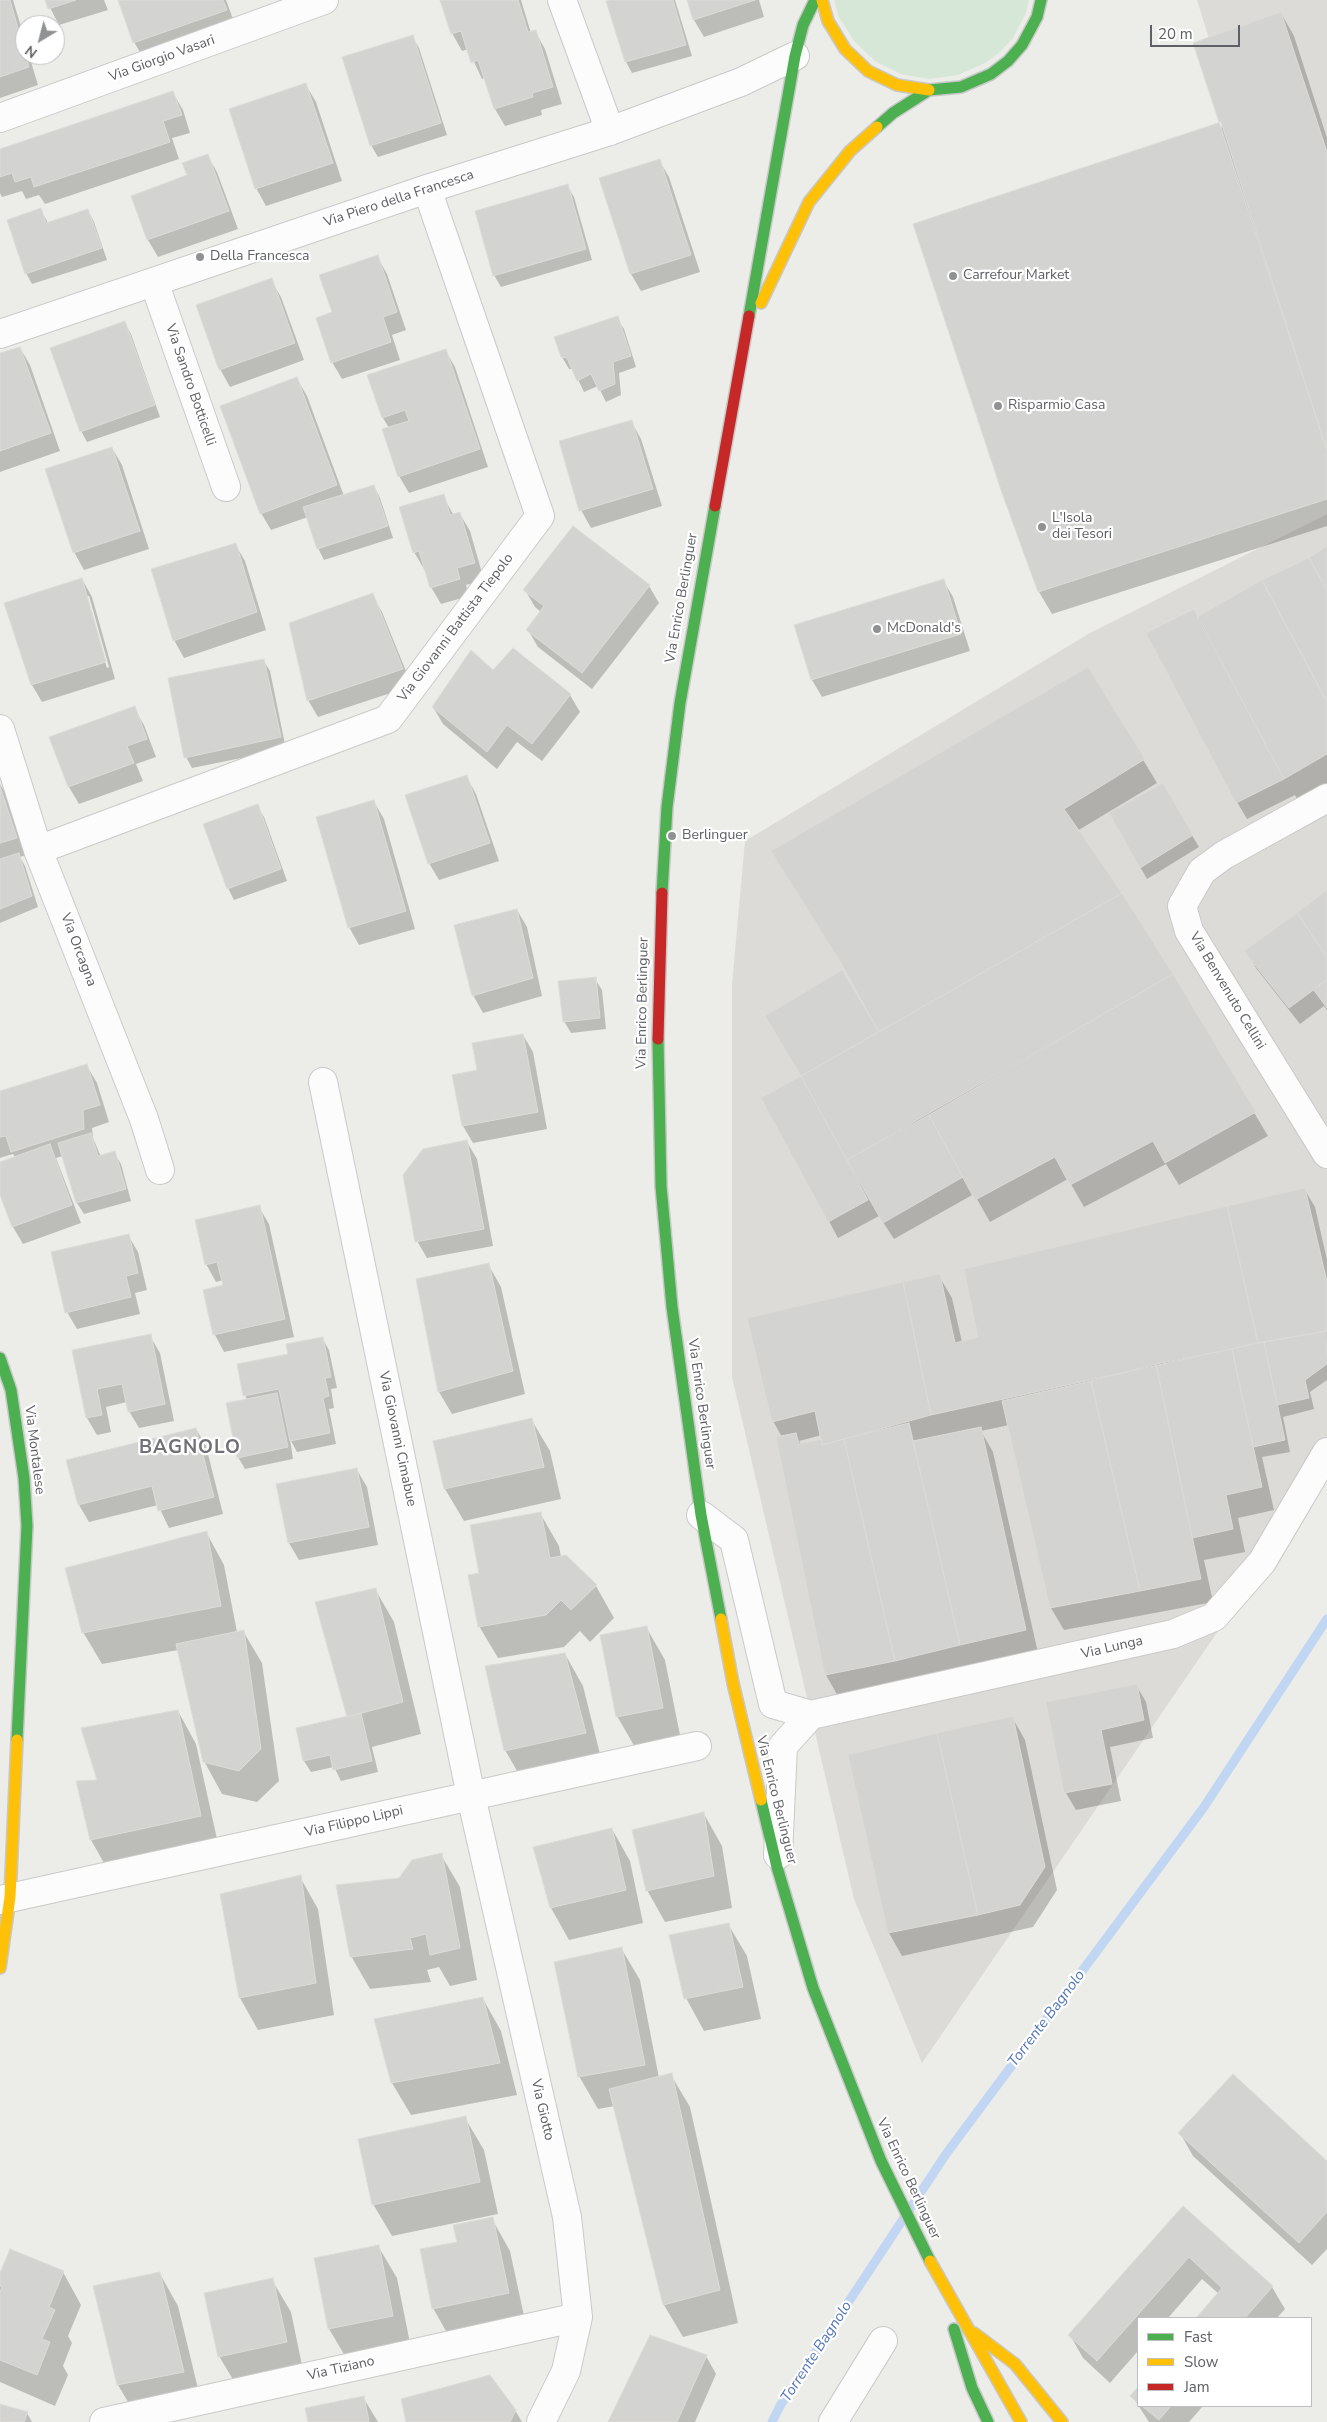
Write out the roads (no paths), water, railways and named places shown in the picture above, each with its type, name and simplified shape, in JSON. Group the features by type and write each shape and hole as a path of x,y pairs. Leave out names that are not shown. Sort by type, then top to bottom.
{"main road":[{"path":"746,336 795,56 803,25 815,0"},
{"path":"822,0 828,21 845,49 868,71 897,85 929,90 962,87 991,74 1022,45 1037,17 1041,0"},
{"path":"1037,17 1052,6"},
{"path":"746,336 808,202 850,151 892,113 929,90"},
{"name":"Via Enrico Berlinguer","path":"746,336 685,664 667,807 659,938 657,1079 661,1186 672,1307 701,1515 733,1683 777,1867 813,1988 880,2161 965,2326 1021,2422"},
{"name":"Via Montalese","path":"0,1358 11,1390 24,1478 27,1526 0,1968"},
{"path":"936,2272 972,2388 988,2422"},
{"path":"965,2326 1015,2364 1062,2422"}],"street":[{"name":"Via Giorgio Vasari","path":"0,118 324,0"},
{"path":"562,0 610,131"},
{"name":"Via Piero della Francesca","path":"0,334 428,189 610,131 741,82 795,56"},
{"name":"Via Giovanni Battista Tiepolo","path":"38,850 388,719 540,516 428,189"},
{"name":"Via Sandro Botticelli","path":"154,282 226,487"},
{"name":"Via Orcagna","path":"0,729 38,850 144,1119 160,1170"},
{"name":"Via Benvenuto Cellini","path":"1327,798 1224,855 1202,871 1182,906 1190,931 1327,1154"},
{"name":"Via Giovanni Cimabue","path":"323,1082 470,1796"},
{"name":"Via Lunga","path":"811,1715 1173,1634 1214,1616 1262,1562 1327,1452"},
{"path":"701,1515 734,1540 772,1704 811,1715 783,1746 777,1867"},
{"name":"Via Filippo Lippi","path":"5,1898 697,1746"},
{"name":"Via Giotto","path":"470,1796 566,2217 578,2317 566,2371 541,2422"},
{"name":"Via Tiziano","path":"104,2422 578,2317"},
{"path":"833,2422 883,2341"}],"waterway":[{"name":"Torrente Bagnolo","path":"772,2422 780,2406 946,2154 1204,1807 1327,1619"}],"place":[{"name":"Della Francesca","path":"200,257"},
{"name":"Carrefour Market","path":"953,276"},
{"name":"Risparmio Casa","path":"998,406"},
{"name":"L'Isola dei Tesori","path":"1042,527"},
{"name":"McDonald's","path":"877,629"},
{"name":"Berlinguer","path":"672,836"}],"district":[{"name":"BAGNOLO","path":"190,1448"}]}
